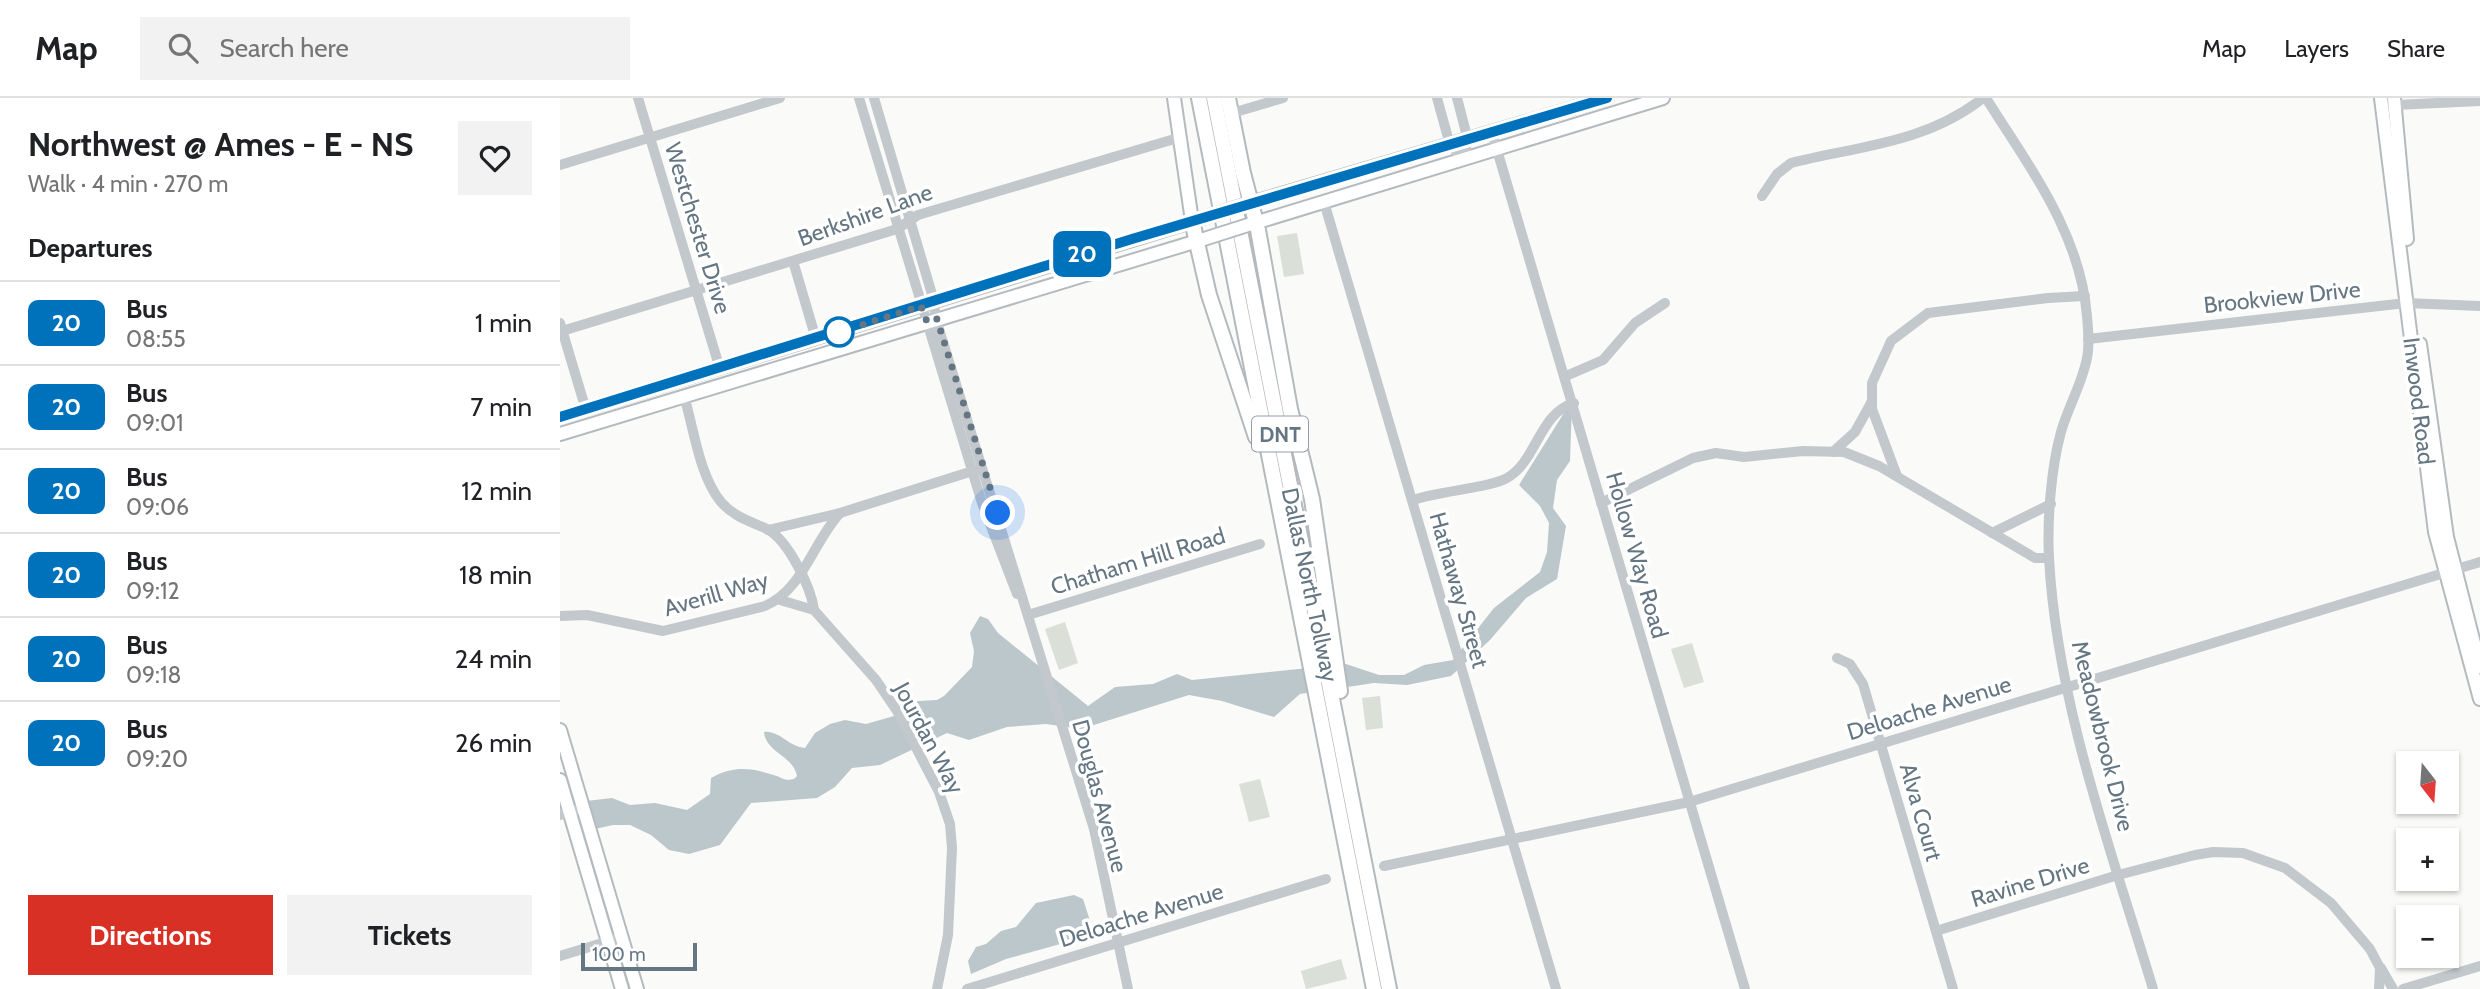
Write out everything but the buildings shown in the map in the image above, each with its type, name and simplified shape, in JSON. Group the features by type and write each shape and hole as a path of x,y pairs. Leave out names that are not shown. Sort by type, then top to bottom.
{"highway":[{"name":"Dallas North Tollway","path":"1199,98 1374,989"},
{"name":"Dallas North Tollway","path":"1214,98 1348,769 1389,989"},
{"path":"1228,98 1283,376 1312,499 1338,670 1348,769"},
{"path":"1196,220 1209,295 1275,492"}],"main road":[{"path":"1173,227 1183,206 1184,182 1182,139 1174,98"},
{"path":"560,417 816,340 1247,204 1607,98"},
{"path":"560,434 1663,98"},
{"name":"Inwood Road","path":"2381,98 2449,571 2480,699"},
{"name":"Inwood Road","path":"2395,101 2410,303"},
{"path":"1184,182 1196,220"},
{"path":"964,293 968,309"},
{"path":"645,408 656,397 713,380 720,369"},
{"name":"Inwood Road","path":"2449,571 2480,667"},
{"path":"560,730 637,989"},
{"path":"560,780 564,813 622,989"}],"street":[{"name":"Westchester Drive","path":"638,98 720,369"},
{"path":"560,165 780,98"},
{"name":"Douglas Avenue","path":"859,98 897,229 927,304 1094,829 1116,943 1128,989"},
{"name":"Douglas Avenue","path":"874,98 909,218 927,304"},
{"path":"1239,111 1283,98"},
{"path":"1437,98 1450,145 1463,159"},
{"path":"1457,98 1468,140 1463,159"},
{"path":"1762,196 1777,174 1791,163 1920,135 1961,116 1984,98"},
{"name":"Meadowbrook Drive","path":"1984,98 2054,206 2075,255 2085,296 2088,356 2077,396 2061,431 2051,503 2049,558 2067,686 2152,989"},
{"path":"2383,113 2395,101 2480,101"},
{"name":"Hollow Way Road","path":"1492,133 1574,403 1745,989"},
{"name":"Berkshire Lane","path":"561,327 698,291 897,229 909,218 1169,140 1182,139"},
{"path":"875,153 889,149"},
{"path":"881,172 894,167"},
{"name":"Hathaway Street","path":"1324,202 1556,989"},
{"path":"793,261 816,340"},
{"path":"1898,478 1880,438 1872,402 1872,383 1891,341 1927,313 2085,296"},
{"path":"1566,376 1603,359 1635,323 1665,303"},
{"name":"Brookview Drive","path":"2088,339 2410,303 2480,306"},
{"path":"561,327 586,410"},
{"name":"Jourdan Way","path":"684,396 713,489 735,514 768,530 780,540 808,584 814,610 876,680 897,711 939,792 952,837 948,935 937,989"},
{"path":"1833,452 1855,432 1872,402"},
{"path":"1413,500 1429,494 1506,480 1518,470 1556,412 1574,403"},
{"path":"1601,503 1693,458 1716,453 1744,457 1803,451 1833,452 1866,459 2035,558 2049,558"},
{"path":"768,530 840,513 978,469"},
{"path":"1992,533 2051,503"},
{"name":"Averill Way","path":"560,616 587,615 663,631 682,629 780,600 801,574 825,530 840,513"},
{"name":"Chatham Hill Road","path":"1028,615 1260,544"},
{"name":"Deloache Avenue","path":"1384,866 1511,837 1689,802 2480,562"},
{"path":"780,600 814,610"},
{"name":"Alva Court","path":"1837,658 1857,671 1881,743 1953,989"},
{"path":"564,813 583,808"},
{"name":"Ravine Drive","path":"1936,931 2118,875 2213,852 2243,853 2268,860 2305,881 2330,903 2354,927 2393,989"},
{"name":"Deloache Avenue","path":"967,989 1326,879"},
{"path":"560,956 622,937"},
{"path":"2403,989 2480,966"},
{"path":"2379,989 2380,968"}],"shaded area":[{"path":"1297,233 1304,274 1284,277 1277,236"},
{"path":"1572,400 1570,461 1557,480 1553,508 1566,526 1557,579 1526,598 1490,640 1451,676 1407,685 1374,683 1300,694 1274,717 1222,701 1189,695 1081,729 1046,724 1007,727 969,740 947,733 880,765 852,768 835,787 817,798 751,803 720,845 689,854 669,850 651,835 630,825 595,829 586,801 612,798 630,805 655,803 687,810 710,794 711,778 728,771 751,770 794,779 797,776 795,769 769,745 764,732 805,748 815,733 830,724 845,720 866,724 901,714 918,701 937,700 972,667 974,651 970,633 980,616 988,619 998,633 1088,706 1115,687 1153,684 1177,674 1192,680 1346,664 1379,675 1404,675 1424,665 1453,660 1494,608 1540,572 1547,552 1549,523 1540,506 1519,485"},
{"path":"1065,622 1078,663 1059,670 1045,629"},
{"path":"1692,643 1704,682 1684,688 1671,649"},
{"path":"1380,696 1383,728 1366,730 1362,698"},
{"path":"1260,779 1270,817 1249,822 1239,784"},
{"path":"1074,895 1083,899 1093,930 1075,940 1006,959 971,974 968,961 976,947 986,944 1001,931 1016,927 1036,903"},
{"path":"1341,959 1347,979 1306,989 1301,971"}],"bus line":[{"name":"20","path":"560,417 1132,239 1607,98"}],"route":[{"path":"839,332 921,306 927,322 937,319 998,513"}]}
